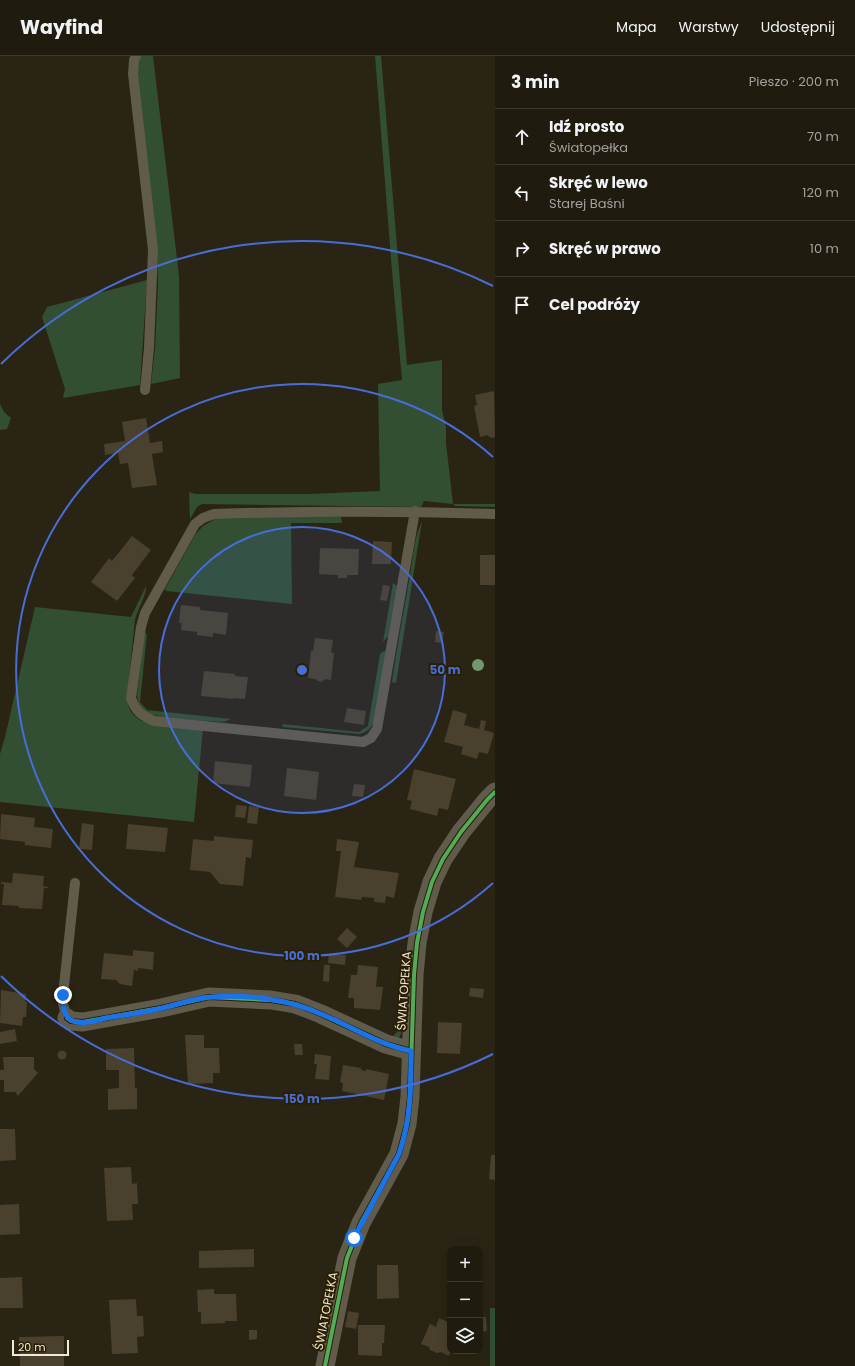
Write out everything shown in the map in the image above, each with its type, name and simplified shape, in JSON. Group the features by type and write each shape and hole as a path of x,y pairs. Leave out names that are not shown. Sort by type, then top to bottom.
{"street":[{"name":"ŚWIATOPEŁKA","path":"325,1366 347,1258 354,1238 399,1154 404,1140 409,1112 414,975 417,943 423,912 432,882 443,859 461,832 495,792"},
{"path":"67,1018 71,1021 77,1022 89,1021 161,1008 210,997 271,1000 306,1008 386,1044 411,1051"}],"lane":[{"path":"136,56 132,74 153,250 149,348 145,390"},
{"path":"415,511 377,729 371,738 363,742 154,721 142,716 135,708 131,698 141,627 145,613 195,524 203,518 214,514 297,511 415,511 495,514"},
{"path":"67,1018 63,1004 63,995 75,883"}],"green space":[{"path":"140,56 153,56 179,276 180,378 151,384 155,349 158,284 157,250 137,69 137,62"},
{"path":"375,56 381,56 407,365 442,360 442,410 446,427 446,443 453,504 424,501 421,507 202,504 197,507 190,519 189,492 196,494 309,494 380,491 378,384 402,380"},
{"path":"147,280 140,385 63,398 65,389 42,317 47,307"},
{"path":"0,404 4,412 11,418 7,429 0,430"},
{"path":"453,504 495,504 495,507 455,506"},
{"path":"284,515 341,517 342,523 291,523 292,604 166,591 165,589 195,535 203,526 217,518"},
{"path":"422,521 396,683 392,682 396,655 414,547"},
{"path":"393,583 397,586 388,636 383,642"},
{"path":"146,586 145,594 135,620 127,697 132,713 136,718 142,721 180,727 203,728 194,822 0,802 0,754 35,607 131,617"},
{"path":"147,633 140,702 147,710 231,719 224,722 171,718 152,714 142,709 137,695 144,635"},
{"path":"384,651 387,653 375,720 367,731 359,734 283,727 282,724 359,732 368,726 380,654"},
{"path":"401,1000 403,1024 401,1034 399,1038 392,1037 399,1030"},
{"path":"490,1308 495,1308 495,1366 490,1366"}],"building":[{"path":"494,391 495,437 491,438 487,435 480,437 474,406 477,405 475,395"},
{"path":"146,418 150,443 162,441 163,452 152,454 157,485 132,488 128,463 120,464 118,453 105,455 104,444 125,441 122,422"},
{"path":"132,536 151,550 132,575 135,578 117,601 91,582 109,558 112,561"},
{"path":"373,541 392,542 391,564 372,564"},
{"path":"320,548 359,549 358,575 347,575 347,578 338,578 338,575 319,574"},
{"path":"480,555 495,555 495,585 480,585"},
{"path":"383,585 390,586 387,601 380,600"},
{"path":"181,605 200,607 200,610 228,613 226,635 213,633 213,637 197,635 197,632 181,630 182,623 179,623"},
{"path":"436,631 444,632 442,643 435,642"},
{"path":"315,638 333,640 331,653 334,653 331,680 325,679 322,682 308,678 311,651 313,651"},
{"path":"204,671 235,674 235,676 248,677 245,699 201,696"},
{"path":"347,708 366,711 364,725 344,722"},
{"path":"453,710 467,714 464,725 479,729 481,720 486,721 484,730 494,733 488,754 479,752 477,759 461,754 463,747 444,742"},
{"path":"215,761 252,765 250,787 213,783"},
{"path":"287,768 319,772 316,800 284,796"},
{"path":"414,769 456,779 448,810 439,808 437,816 410,809 412,801 407,800"},
{"path":"354,784 365,785 363,797 352,796"},
{"path":"236,805 247,806 245,818 235,817"},
{"path":"249,806 259,807 257,824 247,823"},
{"path":"1,814 35,818 34,827 53,829 51,848 25,845 25,842 0,839"},
{"path":"82,823 94,825 92,850 79,849"},
{"path":"128,824 168,828 165,852 126,849"},
{"path":"214,836 253,840 251,858 246,857 243,886 220,884 210,872 190,870 193,839 214,841"},
{"path":"337,839 359,842 354,867 399,873 394,898 386,896 385,903 374,902 374,898 362,897 361,900 335,897 341,851 336,851"},
{"path":"13,873 44,876 43,886 48,888 44,888 42,909 19,908 19,906 2,905 4,884 1,884 1,882 12,883"},
{"path":"347,928 357,937 347,948 337,939"},
{"path":"133,950 154,952 153,970 138,968 138,971 134,970 132,986 120,984 116,980 101,979 104,953 133,956"},
{"path":"329,954 346,955 345,965 328,963"},
{"path":"324,965 330,965 329,982 323,981"},
{"path":"358,965 378,967 376,987 383,987 380,1010 354,1008 354,998 348,998 351,975 357,975"},
{"path":"470,988 484,989 483,998 469,996"},
{"path":"1,990 26,994 26,1017 23,1017 22,1026 0,1023"},
{"path":"438,1022 462,1023 460,1054 437,1053"},
{"path":"15,1029 17,1041 0,1044 0,1032"},
{"path":"185,1035 204,1035 204,1048 219,1048 220,1073 213,1073 213,1083 188,1084"},
{"path":"294,1044 302,1044 303,1055 295,1055"},
{"path":"134,1048 137,1109 108,1110 108,1089 119,1088 119,1070 106,1070 106,1049"},
{"path":"60,1051 64,1051 66,1055 64,1059 60,1059 58,1057 58,1053"},
{"path":"315,1054 331,1056 329,1080 315,1079 317,1064 314,1064"},
{"path":"3,1057 34,1057 34,1069 38,1073 18,1096 15,1092 4,1092 4,1080 0,1080 0,1070 4,1070"},
{"path":"343,1065 361,1068 361,1070 366,1071 366,1069 389,1074 384,1100 342,1091 343,1083 340,1082"},
{"path":"0,1129 15,1129 16,1160 0,1161"},
{"path":"491,1155 495,1155 495,1180 489,1179"},
{"path":"131,1167 132,1184 137,1183 138,1204 132,1204 133,1220 107,1221 104,1168"},
{"path":"19,1204 20,1234 0,1235 0,1205"},
{"path":"254,1249 254,1267 199,1268 199,1251"},
{"path":"377,1265 398,1265 399,1298 377,1299"},
{"path":"22,1277 23,1308 0,1308 0,1278"},
{"path":"214,1289 214,1294 236,1294 237,1321 201,1324 201,1312 198,1312 197,1290"},
{"path":"136,1299 137,1316 143,1316 144,1336 137,1337 138,1353 112,1354 109,1300"},
{"path":"348,1311 359,1313 356,1329 345,1327"},
{"path":"483,1317 486,1317 487,1331 483,1332"},
{"path":"439,1318 447,1322 447,1354 450,1354 449,1356 441,1352 437,1353 430,1350 429,1347 421,1344 430,1324 436,1327"},
{"path":"358,1325 385,1325 384,1343 382,1343 382,1356 358,1355"},
{"path":"249,1330 257,1330 257,1339 249,1340"},
{"path":"64,1336 64,1366 20,1366 19,1337"}],"cycle path":[{"path":"325,1366 347,1258 361,1223 399,1154 407,1124 410,1097 414,975 417,943 423,912 432,882 443,859 461,832 495,792"},
{"path":"67,1018 71,1021 83,1022 161,1008 209,997 271,1000 295,1004 306,1008 386,1044 411,1051"}],"route":[{"path":"63,995 63,1004 67,1018 71,1021 77,1022 100,1020 210,997 256,998 284,1002 295,1004 321,1014 398,1049 411,1051 409,1112 404,1140 399,1154 354,1238"}]}
